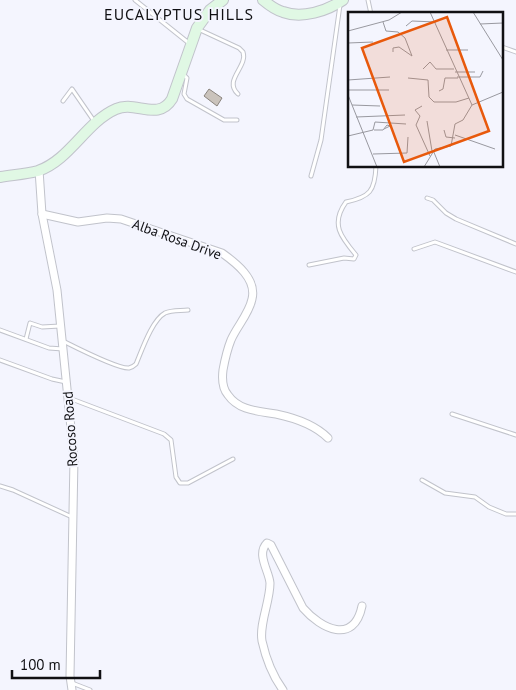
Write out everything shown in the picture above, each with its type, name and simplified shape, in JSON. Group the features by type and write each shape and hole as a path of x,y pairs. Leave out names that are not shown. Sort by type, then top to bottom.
{"street":[{"path":"0,177 39,170 70,149 96,124 119,108 128,106 154,111 164,108 172,99 197,28 210,10 223,0"},
{"path":"263,0 278,10 292,14 315,12 337,2"},
{"name":"Rocoso Road","path":"39,170 42,214 57,290 74,458 72,687"},
{"name":"Alba Rosa Drive","path":"42,214 78,222 121,218 222,253 234,262 245,274 252,287 253,298 225,357 222,376 226,392 231,400 244,408 278,415 318,428 328,438"},
{"path":"283,690 267,661 261,638 270,581 263,554 263,546 266,543 271,545 303,608 319,622 336,629 349,629 358,620 362,606"}],"lane":[{"path":"135,0 191,44"},
{"path":"311,176 321,140 337,2"},
{"path":"197,28 239,48 243,52 244,61 232,83 238,94"},
{"path":"504,48 516,52"},
{"path":"182,72 186,78 184,94 187,99 224,120 237,120"},
{"path":"63,101 72,89 96,124"},
{"path":"309,265 344,258 354,259 356,255 341,236 338,228 340,214 346,202 361,199 370,192 373,187 376,168"},
{"path":"427,198 434,200 446,213 456,219 516,244"},
{"path":"414,249 435,242 516,272"},
{"path":"62,341 97,358 131,368 136,364 156,322 163,314 188,310"},
{"path":"26,340 30,323 42,327 60,326"},
{"path":"0,330 49,348 64,349"},
{"path":"0,360 52,379 67,382"},
{"path":"68,398 164,434 171,440 176,477 180,483 188,483 233,459"},
{"path":"452,414 516,435"},
{"path":"422,480 445,493 475,497 489,507 506,514 516,514"},
{"path":"0,486 13,490 72,518"},
{"path":"72,687 90,690"}],"building":[{"path":"209,89 222,98 217,106 204,96"}],"district":[{"name":"EUCALYPTUS HILLS","path":"179,14"}]}
